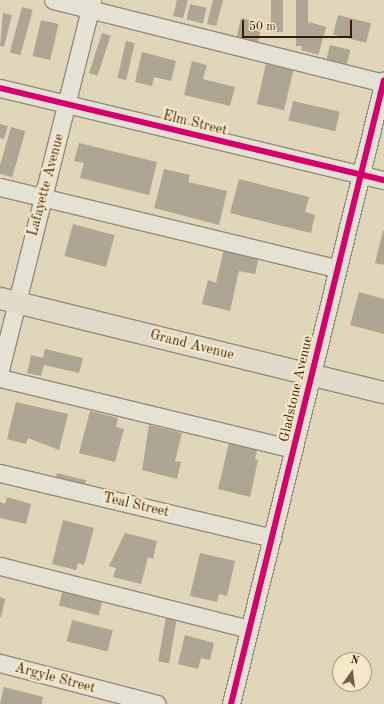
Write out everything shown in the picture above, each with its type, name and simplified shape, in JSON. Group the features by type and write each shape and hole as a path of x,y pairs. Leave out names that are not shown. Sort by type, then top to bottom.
{"main road":[{"name":"Grand Avenue","path":"8,300 384,392"}],"street":[{"path":"53,0 91,4 384,81"},
{"name":"Lafayette Avenue","path":"0,370 8,300 43,197 68,104 91,4"},
{"name":"Gladstone Avenue","path":"231,704 312,375 336,268 362,176 384,81"},
{"name":"Elm Street","path":"0,88 362,176 384,180"},
{"path":"0,186 336,268"},
{"path":"0,378 294,449"},
{"name":"Teal Street","path":"0,473 272,538"},
{"path":"0,566 249,629"},
{"name":"Argyle Street","path":"0,663 157,704"}],"building":[{"path":"177,0 188,0 183,18 173,16"},
{"path":"213,0 223,0 216,26 207,24"},
{"path":"271,0 283,0 283,32 271,32"},
{"path":"296,0 308,0 308,46 296,46"},
{"path":"190,4 207,8 203,23 186,20"},
{"path":"22,7 33,10 20,55 10,52"},
{"path":"3,13 12,15 4,47 0,46"},
{"path":"338,15 371,23 366,43 333,34"},
{"path":"241,18 262,23 257,44 236,39"},
{"path":"41,20 59,24 50,60 33,56"},
{"path":"309,22 326,27 318,55 301,50"},
{"path":"102,33 111,36 98,76 89,73"},
{"path":"126,41 135,43 126,80 117,78"},
{"path":"330,45 350,50 346,69 325,63"},
{"path":"142,52 176,61 171,81 154,77 152,86 135,82"},
{"path":"192,61 207,65 203,79 235,87 230,106 184,95"},
{"path":"266,64 293,70 284,110 257,104"},
{"path":"293,101 340,112 335,131 289,120"},
{"path":"0,124 8,126 4,139 0,138"},
{"path":"11,127 25,131 12,177 0,174 0,165"},
{"path":"79,143 157,162 149,195 80,178 84,163 74,161"},
{"path":"164,169 190,175 188,182 227,191 219,225 154,208"},
{"path":"239,179 309,197 305,212 315,215 311,233 230,213"},
{"path":"73,224 115,235 106,267 64,256"},
{"path":"384,231 384,265 375,263"},
{"path":"224,249 259,257 255,274 239,271 230,311 202,304 208,280 216,283"},
{"path":"359,292 384,299 384,334 350,325"},
{"path":"45,349 83,358 79,373 44,365 41,376 27,373 31,355 43,358"},
{"path":"16,402 68,414 59,450 28,438 26,444 7,439"},
{"path":"90,411 118,418 116,427 124,429 115,462 79,453"},
{"path":"149,425 182,433 175,461 181,462 177,479 142,470"},
{"path":"229,443 257,450 255,459 258,460 250,497 218,489"},
{"path":"57,473 86,480 81,501 52,493"},
{"path":"7,497 31,504 26,524 0,518 0,502 5,504"},
{"path":"63,520 94,528 84,565 78,563 76,570 52,564"},
{"path":"125,533 157,541 153,559 148,557 141,584 113,577 116,568 109,566"},
{"path":"200,553 235,561 227,596 219,594 217,602 190,596"},
{"path":"63,589 103,599 99,615 59,605"},
{"path":"0,597 5,599 1,617 0,617"},
{"path":"166,617 177,619 169,663 158,661"},
{"path":"72,620 113,630 107,652 67,641"},
{"path":"185,635 214,643 210,660 201,658 198,669 178,664"},
{"path":"4,687 43,697 42,704 0,704"}],"cycle path":[{"path":"231,704 384,80"},
{"path":"0,88 384,180"}]}
